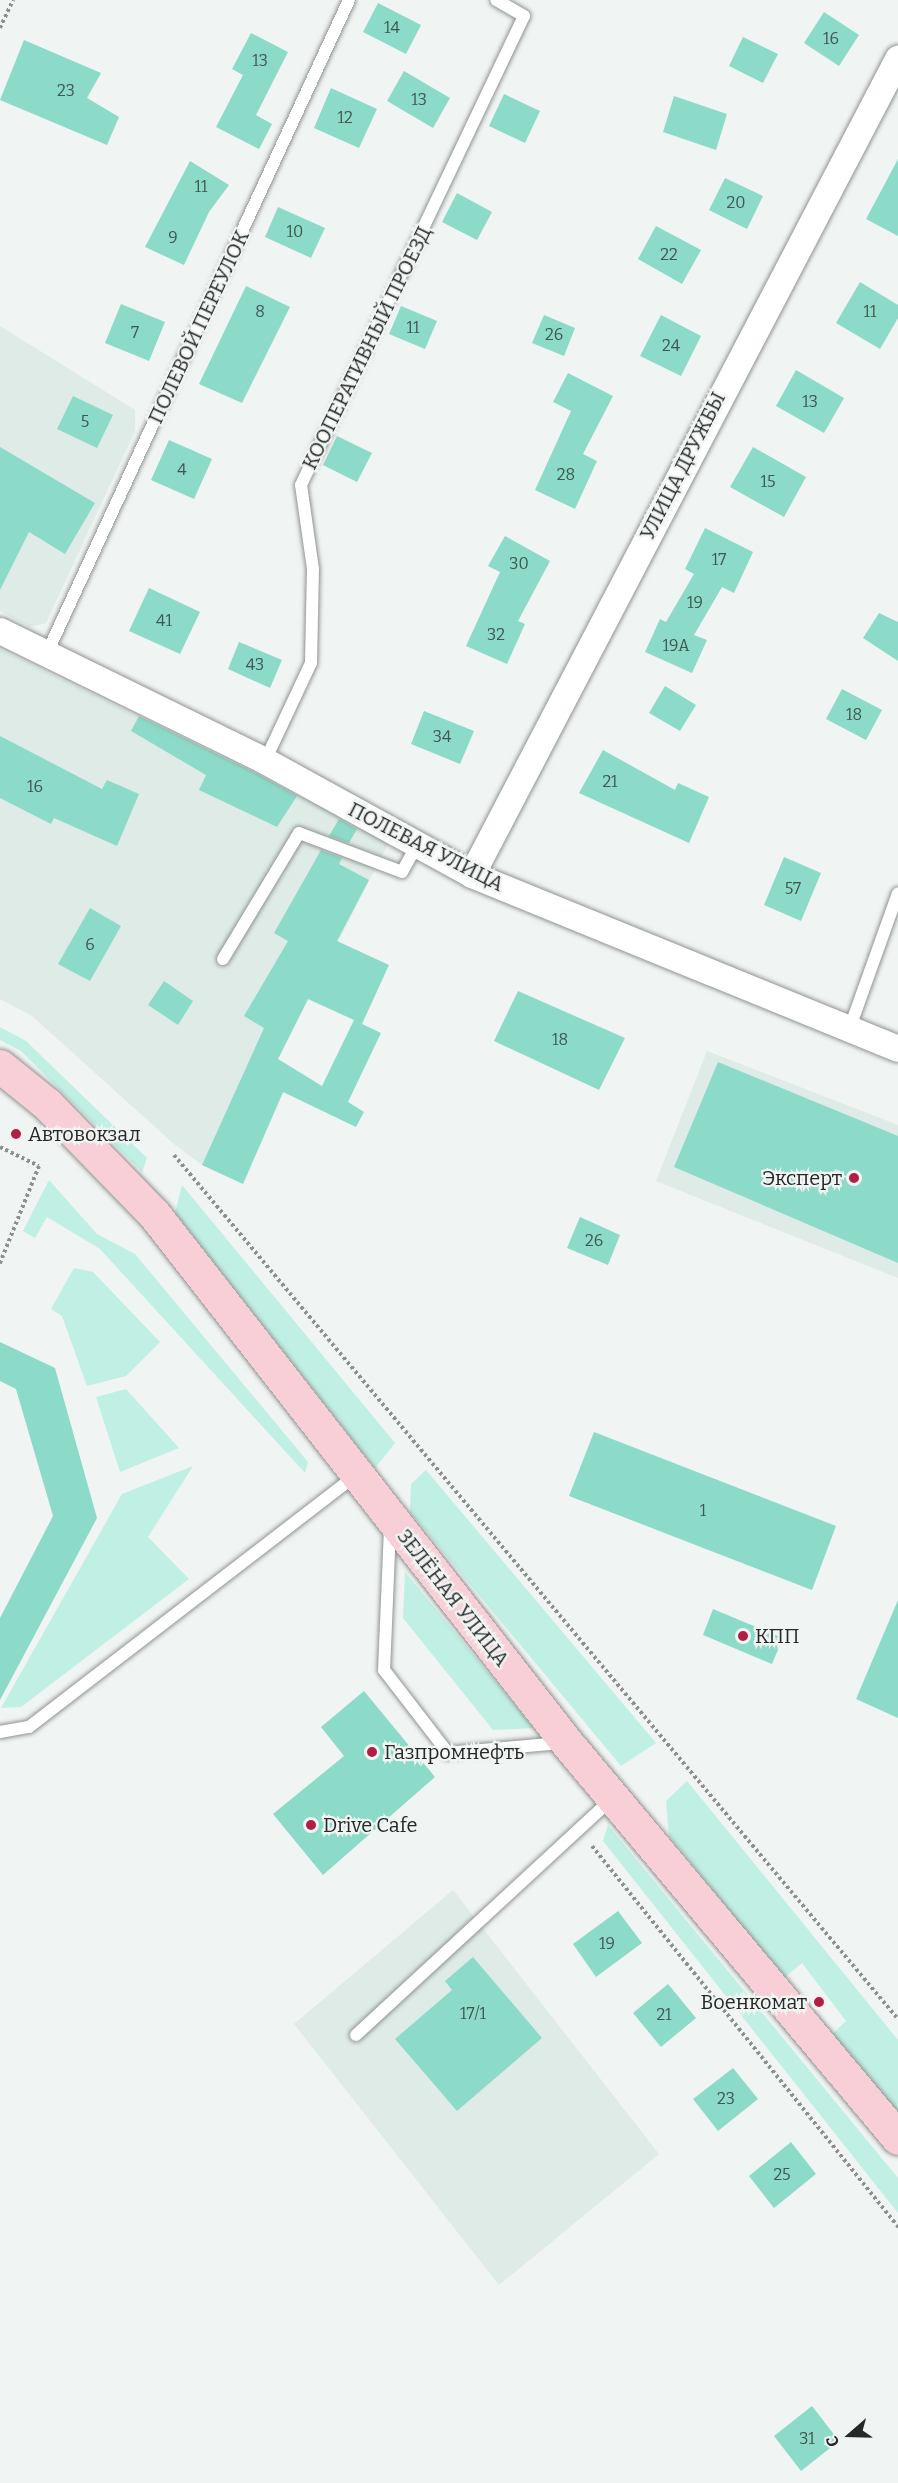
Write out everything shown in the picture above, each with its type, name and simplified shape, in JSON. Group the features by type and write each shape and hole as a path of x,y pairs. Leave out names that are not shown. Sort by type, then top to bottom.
{"main road":[{"name":"ЗЕЛЁНАЯ УЛИЦА","path":"0,1066 47,1104 154,1214 567,1743 898,2138"}],"street":[{"name":"УЛИЦА ДРУЖБЫ","path":"471,875 898,59"},
{"name":"ПОЛЕВАЯ УЛИЦА","path":"0,631 47,652 265,761 471,875 898,1049"}],"lane":[{"name":"ПОЛЕВОЙ ПЕРЕУЛОК","path":"47,652 349,0"},
{"name":"КООПЕРАТИВНЫЙ ПРОЕЗД","path":"265,761 311,663 313,569 301,485 524,16 496,0"},
{"path":"223,958 299,833 402,872 417,845"},
{"path":"849,1030 898,893"},
{"path":"0,1732 29,1727 356,1475"},
{"path":"391,1518 384,1670 448,1753 567,1743"},
{"path":"356,2035 612,1798"}],"path":[{"path":"0,28 13,0"},
{"path":"0,1147 39,1167 0,1263"},
{"path":"174,1155 898,2019"},
{"path":"579,1830 898,2226"}],"shaded area":[{"path":"0,326 135,410 135,431 46,623 30,627 0,611"},
{"path":"0,649 359,824 388,844 278,1059 294,1069 243,1184 202,1165 174,1144 32,1016 0,999"},
{"path":"707,1051 898,1125 898,1278 656,1181"},
{"path":"453,1890 659,2154 499,2285 294,2024"}],"green space":[{"path":"0,1027 26,1041 147,1158 142,1172 21,1051 0,1040"},
{"path":"49,1180 97,1234 135,1254 308,1462 305,1473 100,1249 47,1217 35,1238 23,1231"},
{"path":"182,1185 395,1443 375,1468 175,1213"},
{"path":"74,1268 93,1272 160,1342 126,1376 87,1386 62,1316 51,1309"},
{"path":"126,1389 179,1448 120,1472 96,1397"},
{"path":"193,1466 148,1537 189,1579 21,1707 1,1708 122,1494"},
{"path":"426,1470 656,1743 621,1766 410,1512 411,1484"},
{"path":"405,1572 534,1728 493,1730 403,1618"},
{"path":"687,1781 898,2040 898,2115 830,2036 846,2021 802,1963 784,1978 669,1836 666,1801"},
{"path":"608,1825 898,2178 898,2213 603,1841"}],"building":[{"path":"378,3 421,25 406,54 363,32"},
{"path":"824,12 859,35 839,66 804,43"},
{"path":"251,33 288,52 256,115 272,124 259,149 216,127 243,75 232,69"},
{"path":"743,37 778,54 763,83 729,66"},
{"path":"24,40 101,73 87,98 119,117 107,145 0,100"},
{"path":"404,71 450,98 433,128 387,101"},
{"path":"331,88 377,109 359,148 314,128"},
{"path":"504,94 540,111 525,143 489,126"},
{"path":"674,96 727,114 716,150 663,132"},
{"path":"898,159 898,236 866,219"},
{"path":"190,161 229,185 209,212 184,265 145,247"},
{"path":"725,178 763,196 747,229 709,210"},
{"path":"457,193 492,212 477,240 442,222"},
{"path":"278,207 325,228 311,258 265,237"},
{"path":"656,226 701,250 682,284 638,259"},
{"path":"860,282 898,305 898,318 880,349 836,323"},
{"path":"246,286 290,307 242,403 199,384"},
{"path":"121,304 165,322 149,361 105,343"},
{"path":"401,306 437,321 425,349 389,334"},
{"path":"544,315 575,328 564,356 532,343"},
{"path":"661,315 701,336 681,376 640,356"},
{"path":"796,370 844,398 824,433 776,406"},
{"path":"568,373 613,396 583,454 597,461 575,509 535,490 571,411 553,402"},
{"path":"73,396 113,415 97,448 57,429"},
{"path":"337,436 372,453 357,482 323,465"},
{"path":"169,440 212,459 194,499 151,480"},
{"path":"0,447 95,503 65,554 29,532 0,590"},
{"path":"753,447 806,477 784,517 730,487"},
{"path":"705,528 753,552 734,593 722,587 694,635 707,640 692,673 645,652 660,619 666,622 694,574 685,569"},
{"path":"505,536 550,561 518,621 525,624 507,664 466,646 500,572 488,566"},
{"path":"149,588 200,612 180,654 129,631"},
{"path":"879,613 898,622 898,661 863,638"},
{"path":"239,642 282,660 270,688 228,669"},
{"path":"665,686 696,705 680,731 649,713"},
{"path":"842,689 882,710 866,740 826,719"},
{"path":"424,711 474,731 460,764 411,744"},
{"path":"139,716 258,774 297,796 277,827 199,790 206,775 131,731"},
{"path":"0,736 102,789 107,780 139,794 117,846 54,818 51,824 0,798"},
{"path":"603,750 675,790 678,783 709,797 689,843 579,793"},
{"path":"339,819 357,829 349,843 329,836"},
{"path":"321,850 342,858 339,864 369,880 337,941 389,965 362,1024 381,1033 348,1102 364,1112 356,1127 283,1092 243,1184 202,1165 264,1028 244,1016 288,941 274,933","holes":["308,999 354,1020 322,1086 278,1059"]},
{"path":"784,857 821,873 801,921 764,905"},
{"path":"90,908 121,926 90,981 58,964"},
{"path":"164,981 193,1001 178,1025 148,1005"},
{"path":"518,991 625,1038 599,1090 494,1041"},
{"path":"718,1062 898,1136 898,1263 674,1167"},
{"path":"580,1217 620,1235 608,1265 567,1248"},
{"path":"0,1342 55,1368 97,1518 0,1700 0,1618 53,1516 16,1389 0,1381"},
{"path":"594,1432 836,1526 812,1590 569,1496"},
{"path":"898,1600 898,1718 856,1699"},
{"name":"КПП","path":"713,1609 783,1638 772,1664 703,1635"},
{"path":"364,1691 435,1777 323,1875 273,1814 344,1756 321,1727"},
{"path":"618,1911 642,1943 596,1977 573,1944"},
{"path":"473,1957 542,2038 457,2111 395,2039 452,1990 445,1981"},
{"path":"668,1984 696,2018 661,2047 633,2013"},
{"path":"733,2068 758,2099 718,2131 693,2099"},
{"path":"791,2142 816,2174 774,2208 749,2176"},
{"path":"812,2406 839,2441 801,2471 774,2436"}],"place":[{"name":"Автовокзал","path":"16,1134"},
{"name":"Эксперт","path":"854,1178"},
{"name":"КПП","path":"743,1636"},
{"name":"Газпромнефть","path":"372,1752"},
{"name":"Drive Cafe","path":"311,1825"},
{"name":"Военкомат","path":"819,2002"}]}
